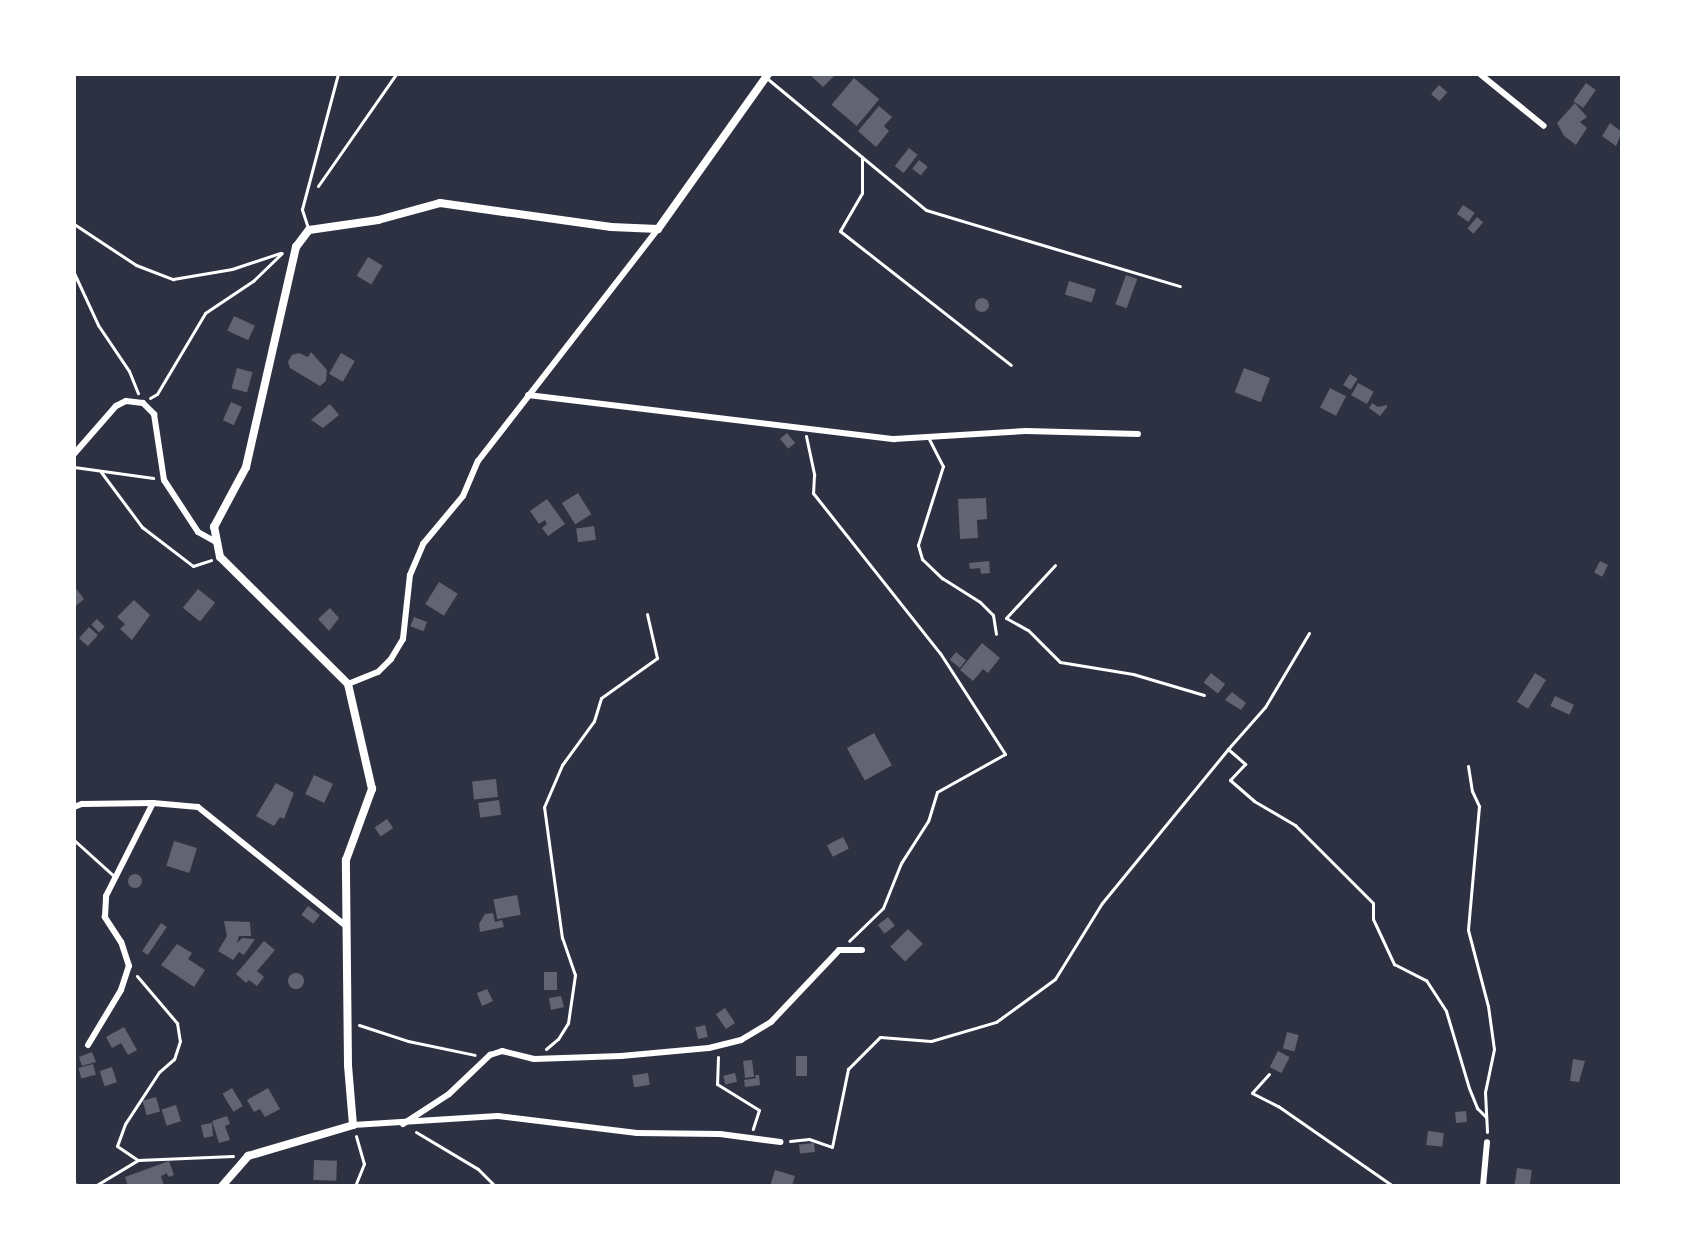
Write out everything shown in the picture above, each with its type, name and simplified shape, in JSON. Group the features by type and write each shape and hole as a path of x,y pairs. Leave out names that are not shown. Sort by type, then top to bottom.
{"street":[{"path":"1480,74 1544,126"},
{"path":"348,684 378,672 391,659 403,639 410,575 423,544 463,496 478,461 658,229 767,76"},
{"path":"353,1125 346,860 372,789 348,684 220,557 214,527 246,467 296,247 309,230 378,220 440,203 611,227 658,229"},
{"path":"528,395 894,439 1026,431 1138,434"},
{"path":"74,454 116,406 126,401 143,403 154,414 164,480 198,532 218,543"},
{"path":"74,807 82,804 153,803 198,807 347,927"},
{"path":"88,1045 121,990 129,966 121,942 105,917 106,896 153,803"},
{"path":"403,1124 449,1094 486,1058 502,1051 534,1059 621,1056 718,1046 741,1040 771,1022 839,950 862,950"},
{"path":"222,1186 248,1156 353,1125 498,1116 573,1122 637,1133 720,1134 780,1142"},
{"path":"1483,1186 1487,1142"}],"lane":[{"path":"309,230 302,209 338,74"},
{"path":"767,76 926,210 1180,286"},
{"path":"862,157 862,193 840,231 1011,365"},
{"path":"928,437 943,466 918,545 922,559 942,578 980,602 993,615 996,634"},
{"path":"74,840 115,877"}],"path":[{"path":"302,209 396,74"},
{"path":"74,224 136,265 173,279 232,269 284,251 253,281 205,313 157,394 143,403 129,371 98,325 74,273"},
{"path":"805,429 814,475 813,493 940,653 1005,754 937,792 928,821 901,863 883,908 839,950"},
{"path":"74,467 164,480"},
{"path":"101,472 142,527 193,566 220,557"},
{"path":"995,625 1006,618 1055,565"},
{"path":"534,1059 558,1039 568,1023 575,975 562,938 544,807 562,765 594,721 601,698 657,658 647,614"},
{"path":"1006,618 1028,630 1060,662 1133,674 1204,695"},
{"path":"780,1142 809,1139 832,1147 848,1069 880,1037 931,1041 996,1022 1055,979 1102,903 1265,707 1309,633"},
{"path":"1228,749 1245,764 1230,780 1254,801 1295,825 1373,903 1373,919 1394,964 1426,980 1446,1011 1465,1077 1477,1108 1486,1117"},
{"path":"1468,766 1472,791 1479,806 1468,930 1488,1006 1494,1049 1485,1092 1487,1142"},
{"path":"129,966 177,1023 180,1041 174,1059 159,1072 125,1124 117,1146 138,1160"},
{"path":"348,1023 408,1041 486,1058"},
{"path":"718,1046 717,1084 759,1110 753,1138"},
{"path":"1269,1074 1252,1093 1278,1106 1393,1186"},
{"path":"403,1124 463,1158 495,1186"},
{"path":"353,1125 364,1164 355,1186"},
{"path":"95,1186 138,1160 248,1156"},
{"path":"74,1184 80,1186"}],"building":[{"path":"809,74 836,74 823,87"},
{"path":"854,78 879,99 857,126 832,105"},
{"path":"1586,83 1596,90 1583,108 1573,101"},
{"path":"1439,85 1447,92 1439,101 1431,94"},
{"path":"1575,103 1587,117 1580,122 1587,128 1576,145 1564,136 1557,123"},
{"path":"879,106 892,117 884,126 889,131 876,147 858,131"},
{"path":"1610,123 1622,132 1616,146 1602,136"},
{"path":"909,148 918,155 904,173 895,166"},
{"path":"919,160 928,167 921,175 912,169"},
{"path":"1463,205 1475,213 1468,222 1457,214"},
{"path":"1477,217 1483,222 1473,234 1467,228"},
{"path":"368,257 383,266 371,285 357,276"},
{"path":"1126,275 1137,279 1127,308 1115,304"},
{"path":"1069,281 1096,289 1092,303 1065,294"},
{"path":"982,298 989,305 982,312 975,305"},
{"path":"234,316 255,326 248,340 227,331"},
{"path":"311,352 327,370 326,381 320,386 290,368 288,362 292,355 299,353 308,357"},
{"path":"341,353 355,361 343,382 329,374"},
{"path":"237,368 252,372 247,392 232,388"},
{"path":"1244,368 1270,378 1261,402 1235,392"},
{"path":"1350,374 1358,379 1351,390 1343,385"},
{"path":"1358,383 1374,392 1367,404 1351,395"},
{"path":"1330,388 1346,396 1336,416 1320,408"},
{"path":"231,402 242,407 234,425 223,420"},
{"path":"1372,403 1387,407 1380,416 1369,408"},
{"path":"330,404 339,415 323,428 311,420"},
{"path":"787,433 795,443 788,449 780,439"},
{"path":"578,493 591,514 575,524 562,503"},
{"path":"986,498 987,519 977,520 978,538 960,539 958,499"},
{"path":"547,499 565,524 548,536 542,528 547,524 545,520 539,524 530,511"},
{"path":"594,526 596,540 578,542 576,529"},
{"path":"989,561 990,573 981,574 980,568 970,569 969,563"},
{"path":"1600,561 1608,565 1602,577 1594,573"},
{"path":"439,582 458,594 444,616 425,604"},
{"path":"74,586 84,599 76,606 74,603"},
{"path":"198,589 215,603 200,621 183,608"},
{"path":"134,600 150,615 132,640 120,629 125,624 117,617"},
{"path":"330,608 339,618 329,631 318,619"},
{"path":"414,617 427,622 423,631 410,626"},
{"path":"97,619 105,627 99,632 91,625"},
{"path":"89,627 98,635 88,646 79,638"},
{"path":"982,643 1000,658 988,673 983,669 973,681 960,670"},
{"path":"956,652 966,660 960,668 950,660"},
{"path":"1211,673 1225,684 1218,694 1204,682"},
{"path":"1535,673 1546,680 1528,709 1517,702"},
{"path":"1232,692 1246,703 1241,710 1225,700"},
{"path":"1555,696 1574,705 1569,715 1550,706"},
{"path":"874,733 892,765 865,780 847,748"},
{"path":"314,775 333,784 324,803 305,794"},
{"path":"496,779 498,797 474,799 472,782"},
{"path":"276,783 294,793 284,819 280,817 274,826 256,816"},
{"path":"499,800 501,815 480,818 478,803"},
{"path":"387,819 393,828 381,837 375,827"},
{"path":"843,837 849,849 833,857 827,845"},
{"path":"174,841 197,848 189,873 166,866"},
{"path":"135,874 142,881 135,888 128,881"},
{"path":"517,895 521,915 497,919 493,900"},
{"path":"308,906 320,915 313,924 301,915"},
{"path":"493,913 495,922 502,920 504,927 480,932 479,924 485,914"},
{"path":"888,917 895,926 885,934 878,925"},
{"path":"224,921 250,922 251,936 239,936 237,943 242,938 255,939 244,955 239,952 233,960 218,951 227,936"},
{"path":"161,923 167,927 148,955 142,951"},
{"path":"908,929 923,944 905,962 890,947"},
{"path":"264,941 275,950 257,971 264,977 257,986 249,980 246,983 236,974"},
{"path":"177,944 192,953 188,959 205,970 194,987 161,965"},
{"path":"544,972 557,972 557,990 544,990"},
{"path":"296,973 302,975 302,987 296,989 290,987 288,981 290,975"},
{"path":"487,989 493,1001 482,1006 477,993"},
{"path":"561,996 564,1007 551,1010 549,998"},
{"path":"725,1008 735,1023 726,1029 716,1014"},
{"path":"705,1025 708,1037 698,1039 695,1027"},
{"path":"124,1027 137,1050 128,1055 121,1043 112,1048 106,1037"},
{"path":"1287,1032 1299,1035 1295,1051 1283,1048"},
{"path":"1278,1051 1290,1057 1281,1073 1270,1067"},
{"path":"92,1052 96,1062 82,1066 79,1057"},
{"path":"796,1056 807,1056 807,1076 796,1076"},
{"path":"1573,1059 1585,1061 1579,1082 1570,1081"},
{"path":"752,1060 754,1077 745,1078 743,1061"},
{"path":"93,1064 96,1075 81,1079 79,1068"},
{"path":"112,1067 117,1082 105,1086 100,1071"},
{"path":"648,1073 650,1085 634,1087 632,1076"},
{"path":"735,1073 737,1082 725,1084 723,1076"},
{"path":"755,1075 759,1075 760,1085 745,1087 744,1080 756,1078"},
{"path":"232,1088 243,1106 233,1112 223,1094"},
{"path":"268,1088 280,1109 265,1117 260,1109 254,1112 247,1100"},
{"path":"156,1097 160,1111 147,1115 143,1101"},
{"path":"176,1105 181,1121 167,1126 162,1109"},
{"path":"1466,1111 1467,1122 1456,1123 1455,1112"},
{"path":"227,1116 230,1124 225,1126 230,1140 219,1143 212,1121"},
{"path":"212,1123 213,1136 204,1138 201,1125"},
{"path":"1428,1131 1444,1133 1442,1147 1426,1145"},
{"path":"814,1143 815,1152 800,1154 799,1145"},
{"path":"314,1160 337,1161 336,1181 313,1180"},
{"path":"169,1161 174,1175 169,1177 164,1170 166,1174 161,1176 164,1186 128,1186 125,1177"},
{"path":"1517,1168 1532,1170 1530,1186 1514,1186"},
{"path":"775,1170 795,1176 792,1186 770,1186"}]}
